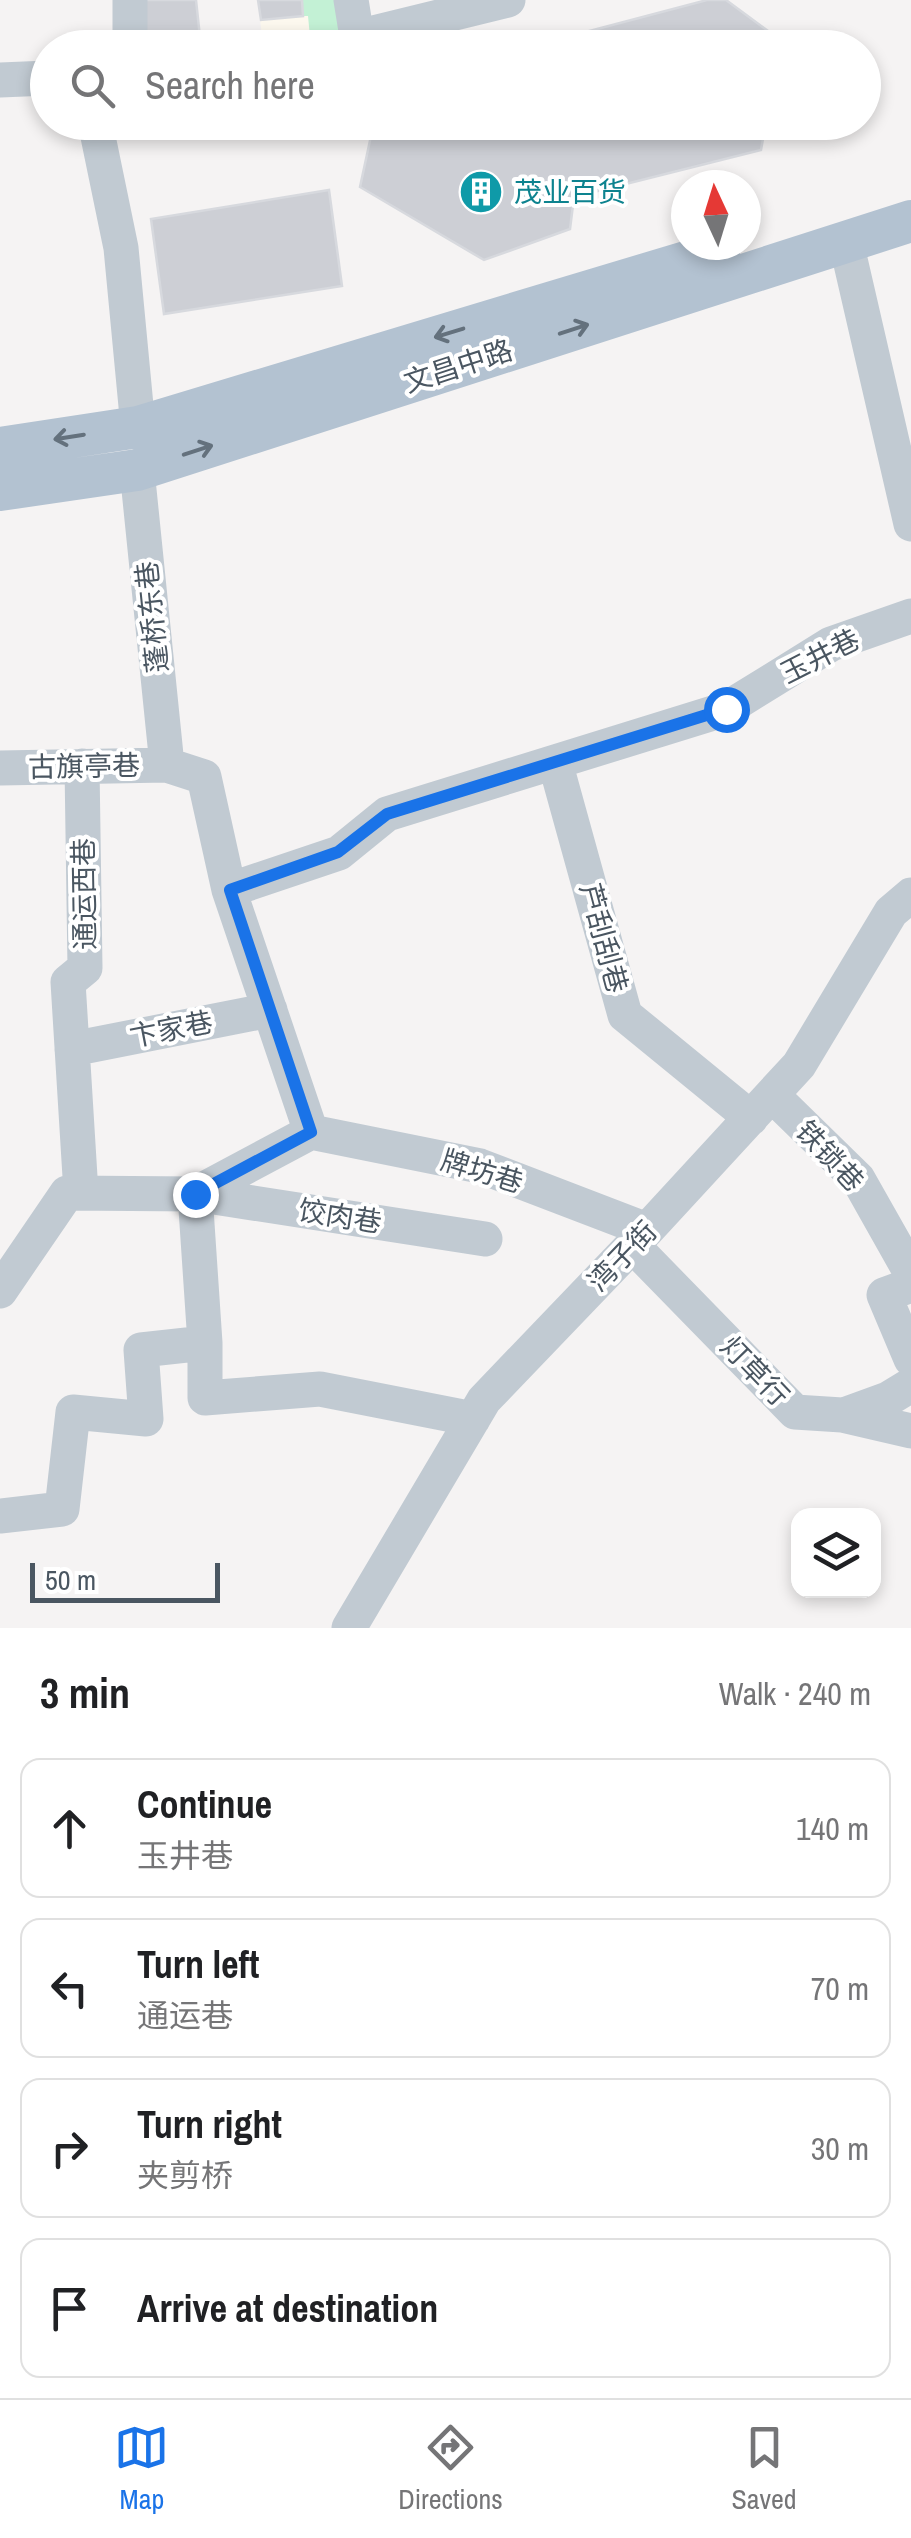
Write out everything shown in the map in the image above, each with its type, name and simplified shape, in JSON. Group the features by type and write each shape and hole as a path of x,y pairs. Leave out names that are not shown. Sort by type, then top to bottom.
{"main road":[{"name":"文昌中路","path":"761,240 911,195"},
{"name":"文昌中路","path":"0,490 136,470 911,221"},
{"name":"文昌中路","path":"0,448 138,427 695,260"}],"street":[{"path":"130,0 130,30"},
{"path":"351,0 356,30"},
{"path":"382,30 508,0"},
{"path":"0,80 30,79"},
{"path":"100,140 121,248 138,427"},
{"path":"846,242 911,524"},
{"name":"蓬桥东巷","path":"136,470 167,765"},
{"name":"玉井巷","path":"230,890 338,852 387,814 726,709 830,644 911,616"},
{"name":"芦刮刮巷","path":"555,762 625,1015 761,1107"},
{"path":"167,765 204,777 230,890 311,1132 195,1194 205,1398 320,1389 473,1419"},
{"name":"古旗亭巷","path":"0,768 167,765"},
{"name":"通运西巷","path":"82,766 85,968 68,982 82,1192"},
{"name":"湾子街","path":"349,1628 484,1400 800,1065 890,912 911,895"},
{"name":"卞家巷","path":"72,1048 270,1010"},
{"name":"铁锁巷","path":"761,1107 858,1179 911,1273"},
{"name":"牌坊巷","path":"311,1132 480,1166 640,1238"},
{"path":"0,1291 68,1193 82,1192"},
{"name":"饺肉巷","path":"82,1192 195,1194 486,1239"},
{"name":"灯草行","path":"640,1238 795,1412 842,1415 911,1431"},
{"path":"911,1285 884,1295 911,1359"},
{"path":"0,1516 62,1509 73,1412 146,1419 141,1350 205,1343"},
{"path":"842,1415 888,1399 911,1385"}],"shaded area":[{"path":"258,0 343,0 347,30 261,30"}],"green space":[{"path":"302,0 343,0 347,30 309,30 308,16 303,16"}],"building":[{"path":"142,0 196,0 199,30 145,30"},
{"path":"258,0 302,0 303,16 261,20"},
{"path":"707,0 726,0 767,30 593,30"},
{"name":"茂业百货","path":"370,140 763,140 761,150 574,197 570,229 484,260 360,187"},
{"path":"329,190 342,286 164,314 151,219"}],"place":[{"name":"茂业百货","path":"481,192"}],"route":[{"path":"195,1194 311,1132 230,890 338,852 387,814 726,709"}]}
